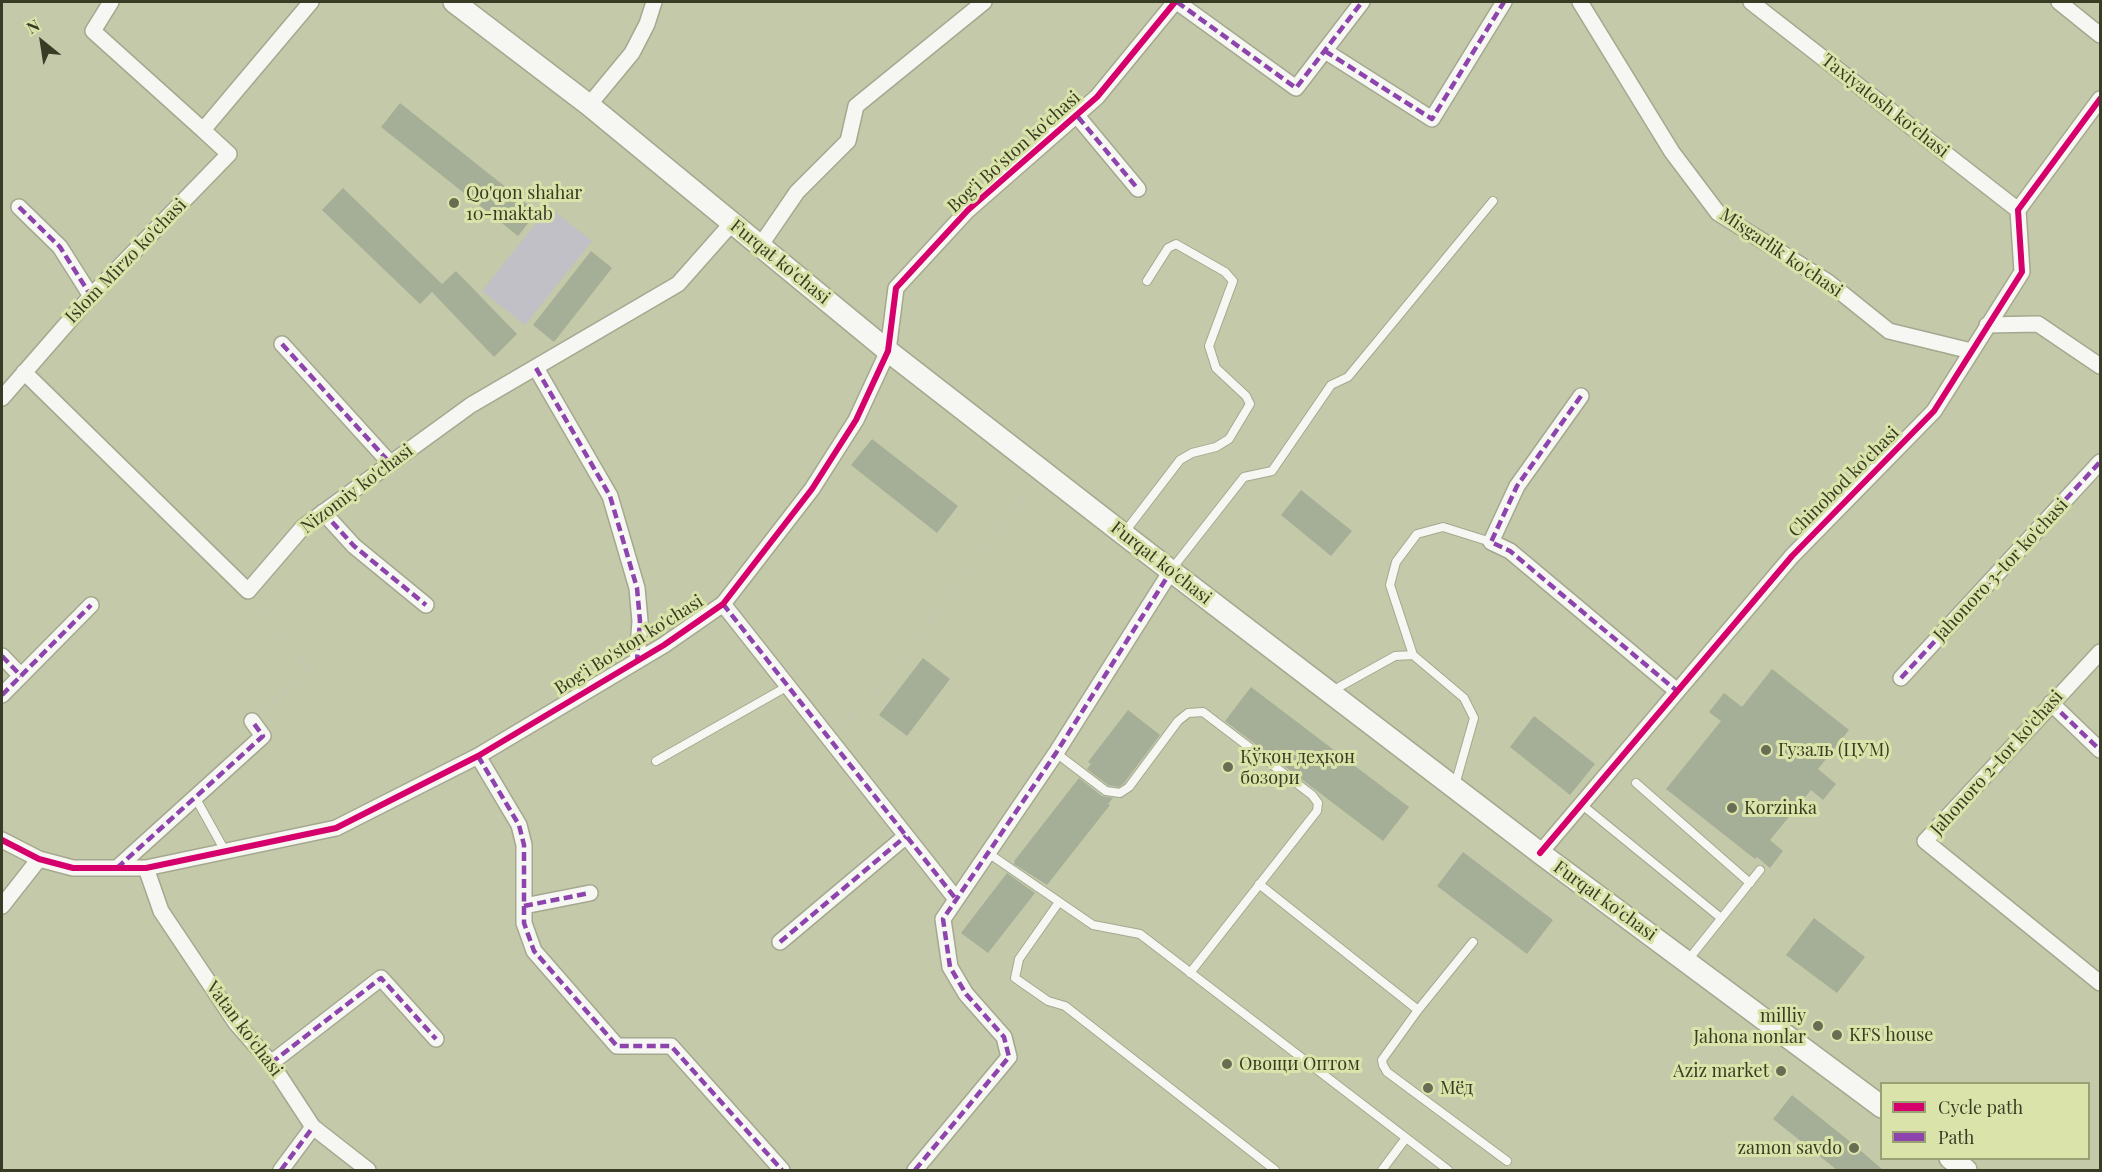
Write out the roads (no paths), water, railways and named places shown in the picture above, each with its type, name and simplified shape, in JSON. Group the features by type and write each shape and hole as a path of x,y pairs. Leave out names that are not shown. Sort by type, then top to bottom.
{"main road":[{"name":"Furqat ko'chasi","path":"454,2 589,105 888,351 1170,571 1540,853 1880,1106"},
{"path":"1953,1160 1966,1170"}],"street":[{"name":"Islom Mirzo ko'chasi","path":"2,398 91,296 229,154 93,31 111,2"},
{"path":"203,130 311,2"},
{"path":"589,105 632,53 647,24 654,2"},
{"path":"760,246 797,192 848,141 856,106 984,2"},
{"path":"1176,2 1296,88 1362,2"},
{"name":"Bog'i Bo'ston ko'chasi","path":"2,840 39,859 73,868 146,868 336,828 478,756 637,661 723,604 812,489 856,420 888,351 896,288 968,210 1078,117 1176,2"},
{"path":"1325,51 1432,119 1504,2"},
{"name":"Misgarlik ko'chasi","path":"1580,2 1671,152 1718,213 1828,282 1889,331 1971,351"},
{"name":"Taxiyatosh koʻchasi","path":"1751,2 2018,210"},
{"path":"2059,2 2100,35"},
{"path":"2018,210 2100,99"},
{"path":"1078,117 1138,189"},
{"path":"19,207 60,247 91,296"},
{"name":"Chinobod ko'chasi","path":"1540,853 1792,556 1934,411 2022,272 2018,210"},
{"name":"Nizomiy ko'chasi","path":"24,372 248,591 303,527 471,405 678,284 732,223"},
{"path":"1987,325 2038,324 2100,366"},
{"path":"282,344 390,463"},
{"path":"536,368 610,496 638,588 640,621 637,661"},
{"path":"1581,396 1517,486 1491,542 1510,551 1677,691"},
{"name":"Jahonoro 3-tor ko'chasi","path":"1901,678 2100,462"},
{"path":"323,512 354,546 426,605"},
{"path":"915,1170 1009,1057 1004,1037 966,994 950,967 943,919 1056,753 1170,571"},
{"path":"723,604 956,899"},
{"path":"2,696 91,605"},
{"name":"Jahonoro 2-tor ko'chasi","path":"2100,652 1925,841 2100,983"},
{"path":"2,656 21,676"},
{"path":"2051,703 2100,750"},
{"path":"117,868 263,736 252,721"},
{"path":"478,756 519,825 524,845 524,923 534,951 617,1046 671,1046 782,1170"},
{"path":"780,942 906,836"},
{"path":"2,906 39,859"},
{"name":"Vatan ko'chasi","path":"146,868 161,911 236,1023 271,1063 313,1127 368,1170"},
{"path":"524,906 590,893"},
{"path":"271,1063 381,978 436,1039"},
{"path":"281,1170 313,1127"}],"lane":[{"path":"1170,571 1244,477 1272,471 1331,385 1348,377 1492,201"},
{"path":"1123,534 1180,460 1192,453 1216,447 1229,439 1250,404 1246,396 1216,368 1209,346 1233,281 1225,272 1176,244 1168,248 1147,281"},
{"path":"1454,787 1474,718 1464,698 1413,656 1390,585 1396,562 1417,534 1443,527 1491,542"},
{"path":"1330,692 1395,656 1413,656"},
{"path":"656,761 788,686"},
{"path":"1056,753 1106,791 1120,793 1130,787 1178,721 1188,713 1203,712 1312,795 1318,803 1317,811 1190,973"},
{"path":"1636,783 1750,883"},
{"path":"195,797 225,851"},
{"path":"1581,804 1722,918"},
{"path":"988,853 1093,925 1140,934 1448,1170"},
{"path":"1687,962 1760,870"},
{"path":"1260,884 1418,1010"},
{"path":"1059,902 1019,959 1015,978 1048,1001 1065,1006 1275,1170"},
{"path":"1473,942 1418,1010 1382,1060 1387,1072 1507,1161"},
{"path":"1382,1170 1406,1138"}],"place":[{"name":"Qo'qon shahar 10-maktab","path":"454,203"},
{"name":"Гузаль (ЦУМ)","path":"1766,750"},
{"name":"Қўқон деҳқон бозори","path":"1228,767"},
{"name":"Korzinka","path":"1732,808"},
{"name":"milliy Jahona nonlar","path":"1818,1026"},
{"name":"KFS house","path":"1837,1035"},
{"name":"Овощи Оптом","path":"1227,1064"},
{"name":"Aziz market","path":"1781,1071"},
{"name":"Мёд","path":"1428,1088"},
{"name":"zamon savdo","path":"1854,1148"}]}
